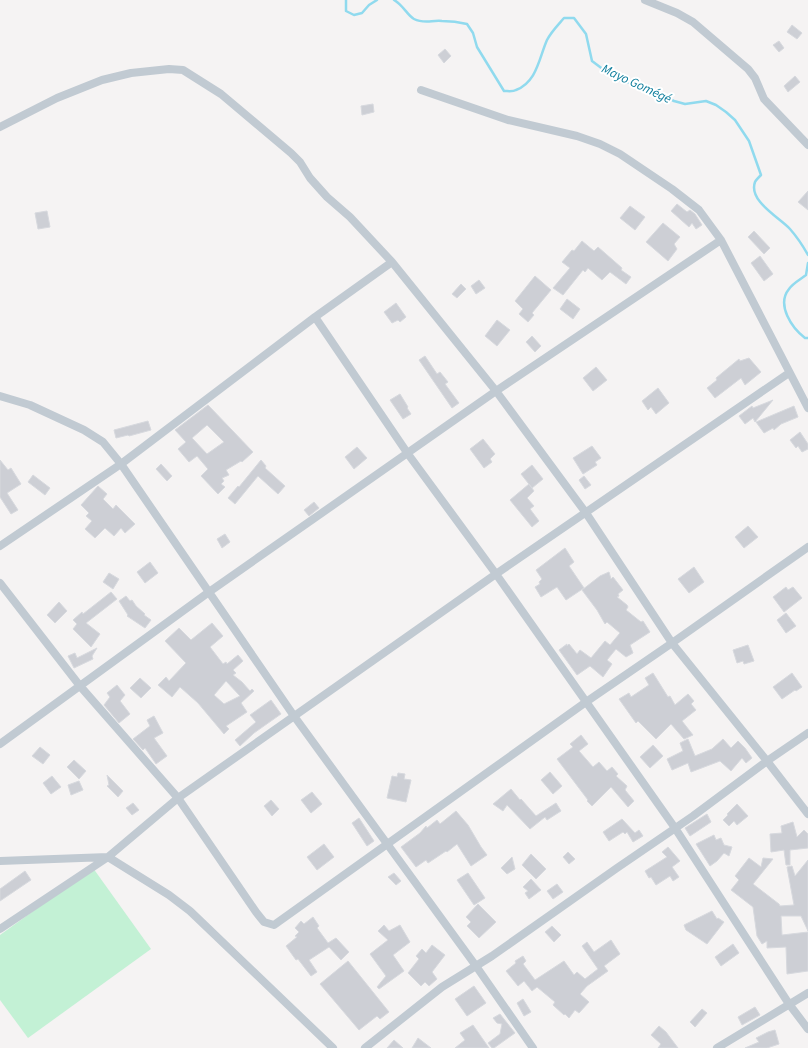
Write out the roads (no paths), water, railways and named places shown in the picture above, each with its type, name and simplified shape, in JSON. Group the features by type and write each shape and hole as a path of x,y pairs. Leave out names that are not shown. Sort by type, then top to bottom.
{"street":[{"path":"645,0 677,13 693,22 748,70 755,78 764,99 808,145"},
{"path":"0,127 57,98 102,80 131,73 169,69 184,70 221,94 291,153 300,162 310,178 327,197 350,217 392,262 496,391 586,513 672,643 808,814"},
{"path":"422,90 508,120 577,136 600,144 620,154 699,210 721,240 808,408"},
{"path":"0,744 209,592 496,391 721,240"},
{"path":"0,546 121,464 314,317 392,262"},
{"path":"314,317 408,454 496,574 675,828 789,1004 808,1030"},
{"path":"0,929 108,857 178,798 294,716 496,574 789,373"},
{"path":"0,396 30,405 84,430 103,442 121,464 294,716 476,966 533,1048"},
{"path":"0,583 80,686 178,798 264,922 274,925 586,702 808,547"},
{"path":"365,1048 442,988 675,828 808,733"},
{"path":"0,861 108,857 169,895 190,911 333,1048"},
{"path":"717,1048 808,994"}],"waterway":[{"name":"Mayo Gomégé","path":"346,0 346,11 354,15 362,13 369,5 377,0"},
{"name":"Mayo Gomégé","path":"394,0 414,19 425,22 449,21 467,24 473,33 477,47 504,91 515,91 529,81 536,69 550,34 564,18 574,18 586,34 592,61 619,80 645,87 674,101 685,104 706,101 716,105 735,120 749,141 761,175 755,182 754,189 756,196 766,208 790,229 808,255"},
{"name":"Mayo Gomégé","path":"808,263 806,275 791,287 785,295 784,302 787,316 800,334 805,338 808,338"}]}
